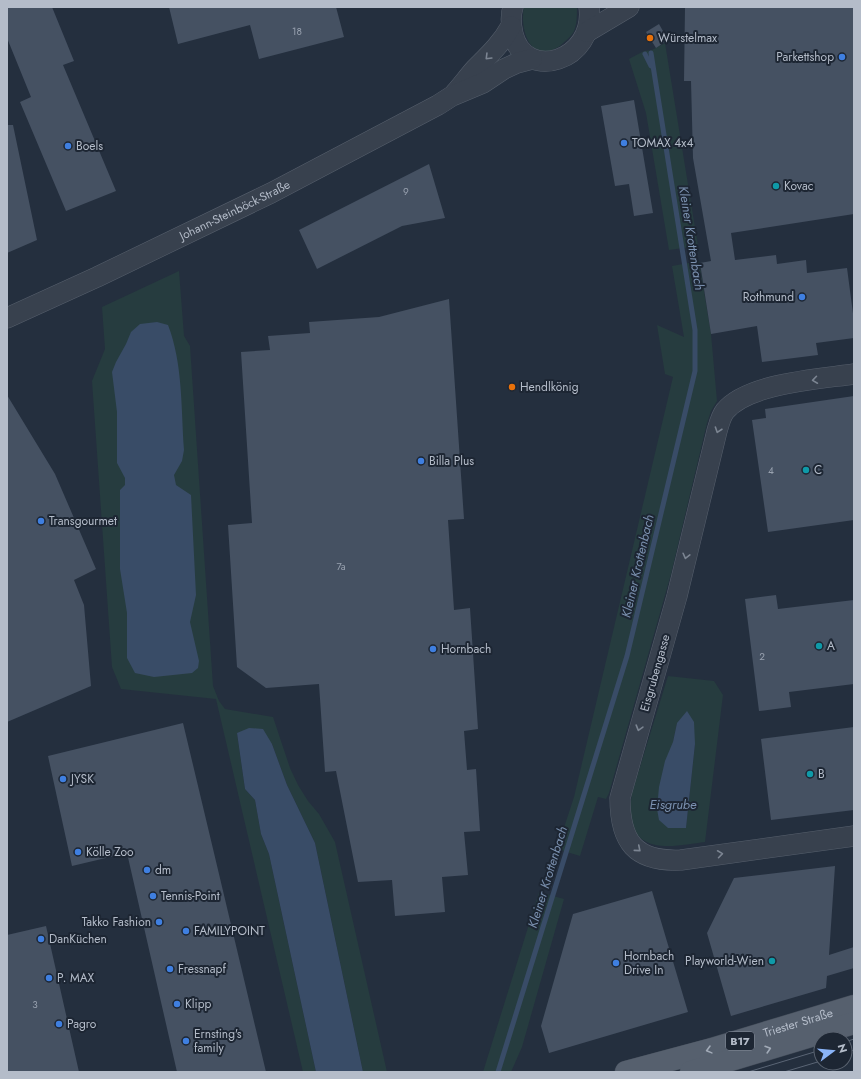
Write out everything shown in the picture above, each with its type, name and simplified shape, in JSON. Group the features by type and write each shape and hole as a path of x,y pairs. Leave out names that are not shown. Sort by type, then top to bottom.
{"main road":[{"name":"Triester Straße","path":"626,1072 712,1049 854,1006"},
{"name":"Triester Straße","path":"691,1072 854,1023"}],"street":[{"path":"512,16 514,41 520,50 532,59 546,62 570,54 578,47 587,32 590,16 589,7"},
{"path":"587,32 629,7"},
{"name":"Johann-Steinböck-Straße","path":"452,96 492,53 505,36 512,16"},
{"name":"Johann-Steinböck-Straße","path":"9,317 97,277 271,193 438,105 452,96 483,83 504,69 517,63 532,59"},
{"name":"Eisgrubengasse","path":"854,374 784,384 762,389 739,399 725,411 717,430 677,596 620,798 622,826 628,839 638,851 652,858 681,860 854,836"}],"green space":[{"path":"524,7 577,7 574,31 561,45 551,51 542,52 535,49 526,35 523,16"},
{"path":"665,43 698,246 669,250 646,113 629,59 644,51 652,50"},
{"path":"699,261 711,334 717,401 711,411 707,423 671,574 609,793 606,799 598,797 580,856 557,849 574,797 673,377 665,374 657,325 684,337 672,266"},
{"path":"179,271 184,336 190,346 213,686 219,701 225,709 273,717 290,768 298,785 308,801 319,814 335,842 387,1072 363,1072 315,843 287,785 272,744 237,733 245,789 255,800 261,834 269,854 316,1072 303,1072 216,699 121,689 112,667 92,381 105,349 102,307"},
{"path":"668,676 714,681 723,695 705,842 662,846 651,844 642,839 635,832 630,818 632,793","holes":["677,723 695,744 686,827 673,742"]},
{"path":"539,892 564,899 522,1047 511,1072 483,1072"}],"water":[{"path":"157,322 168,325 173,340 179,371 184,450 182,461 174,475 176,485 191,495 196,595 190,622 199,661 198,668 192,673 154,677 135,673 127,658 127,613 120,569 120,490 125,485 125,478 117,463 117,412 112,372 131,332 140,324"},
{"name":"Eisgrube","path":"687,711 694,722 695,744 686,828 668,828 659,820 657,809 659,787 665,761 673,742 677,723"},
{"path":"249,728 263,729 272,744 287,785 315,843 363,1072 316,1072 269,854 261,834 255,800 245,789 237,733"}],"building":[{"name":"Boels","path":"7,7 52,7 74,61 63,65 116,191 66,211 20,102 31,97 7,38"},
{"path":"169,7 336,7 344,37 259,59 250,25 178,44"},
{"path":"685,7 854,7 854,214 731,233 735,260 776,255 777,264 806,260 807,273 847,268 854,321 854,338 816,343 818,355 762,362 757,326 711,334 700,263 711,261 693,158 691,81 684,81"},
{"path":"659,24 668,40 656,48 646,32"},
{"name":"TOMAX 4x4","path":"634,100 653,213 634,216 629,184 615,186 601,106"},
{"path":"7,125 13,125 37,240 7,253"},
{"path":"429,164 445,218 402,226 317,269 299,230"},
{"path":"449,299 464,519 448,520 454,610 470,608 478,729 464,731 467,770 476,769 480,831 464,832 468,875 442,877 445,912 395,916 392,880 358,882 336,771 325,772 319,684 266,688 237,667 228,525 252,523 241,352 270,350 268,336 310,333 309,322 379,317"},
{"name":"Transgourmet","path":"7,395 55,474 96,569 74,580 84,605 91,686 7,722"},
{"name":"C","path":"854,396 854,520 768,532 752,420 766,418 765,409"},
{"name":"A","path":"776,595 778,609 854,600 854,684 789,692 791,707 759,711 745,599"},
{"path":"183,723 266,1072 177,1072 127,853 72,866 48,756"},
{"name":"B","path":"854,727 854,810 771,820 761,739"},
{"name":"Playworld-Wien","path":"835,866 829,955 854,947 854,968 827,976 826,988 731,1016 707,933 734,878"},
{"name":"Hornbach Drive In","path":"652,891 688,1012 549,1053 541,1026 573,914"},
{"path":"46,926 79,1072 7,1072 7,935"}],"waterway":[{"name":"Kleiner Krottenbach","path":"498,1072 627,656 695,371 695,330 651,53"},
{"path":"645,54 651,66"}],"tram line":[{"path":"748,1072 813,1052"},
{"path":"784,1072 813,1063"}],"place":[{"name":"Würstelmax","path":"650,38"},
{"name":"Parkettshop","path":"842,57"},
{"name":"TOMAX 4x4","path":"624,143"},
{"name":"Boels","path":"68,146"},
{"name":"Kovac","path":"776,186"},
{"name":"Rothmund","path":"802,297"},
{"name":"Hendlkönig","path":"512,387"},
{"name":"Billa Plus","path":"421,461"},
{"name":"C","path":"806,470"},
{"name":"Transgourmet","path":"41,521"},
{"name":"A","path":"819,646"},
{"name":"Hornbach","path":"433,649"},
{"name":"B","path":"810,774"},
{"name":"JYSK","path":"63,779"},
{"name":"Kölle Zoo","path":"78,852"},
{"name":"dm","path":"147,870"},
{"name":"Tennis-Point","path":"153,896"},
{"name":"Takko Fashion","path":"159,922"},
{"name":"FAMILYPOINT","path":"186,931"},
{"name":"DanKüchen","path":"41,939"},
{"name":"Playworld-Wien","path":"772,961"},
{"name":"Hornbach Drive In","path":"616,963"},
{"name":"Fressnapf","path":"170,969"},
{"name":"P. MAX","path":"49,978"},
{"name":"Klipp","path":"177,1004"},
{"name":"Pagro","path":"59,1024"},
{"name":"Ernsting's family","path":"186,1041"}]}
